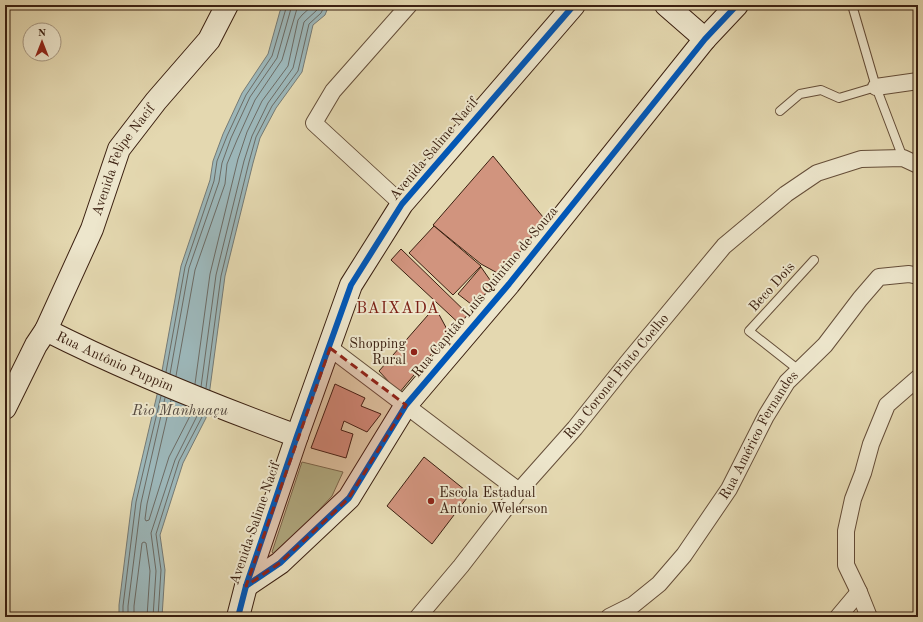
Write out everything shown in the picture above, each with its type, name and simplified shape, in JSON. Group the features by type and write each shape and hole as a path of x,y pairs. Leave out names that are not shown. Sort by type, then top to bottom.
{"street":[{"name":"Avenida Felipe Nacif","path":"5,408 36,345 46,330 92,229 119,149 156,100 209,40 227,5"},
{"path":"402,204 314,123 333,91 409,5"},
{"name":"Avenida Salime Nacif","path":"238,617 246,586 297,436 352,285 402,204 574,5"},
{"path":"666,5 705,40"},
{"name":"Rua Capitão Luís Quintino de Souza","path":"246,586 280,563 348,498 406,405 509,284 705,40 737,5"},
{"path":"876,87 918,81"},
{"path":"903,158 918,165"},
{"name":"Rua Coronel Pinto Coelho","path":"418,617 461,566 519,492 575,428 724,246 786,194 817,173 861,159 903,158"},
{"name":"Rua Américo Fernandes","path":"609,617 634,605 659,584 684,555 729,489 766,416 787,382 825,345 860,299 879,278 909,274 918,276"},
{"name":"Rua Antônio Puppim","path":"46,330 152,379 223,409 297,436"},
{"path":"330,348 519,492"},
{"path":"869,617 860,592 846,565 846,531 853,499 864,473 871,444 887,405 918,378"},
{"path":"838,617 860,592"}],"lane":[{"path":"852,5 876,87 903,158"},
{"path":"780,111 800,94 820,90 839,98 876,87"},
{"name":"Beco Dois","path":"800,371 749,331 814,260"}],"highlighted area":[{"path":"330,348 406,405 349,498 280,563 246,586"}],"green space":[{"path":"302,462 343,472 332,496 279,553 275,555 272,552"}],"water":[{"name":"Rio Manhuaçu","path":"284,5 329,5 325,15 313,25 302,72 276,108 260,138 253,163 225,276 206,418 183,463 160,535 165,570 162,617 119,617 119,605 132,501 160,382 181,266 210,180 213,161 223,134 242,93 268,54 280,11"}],"building":[{"path":"493,156 543,217 525,247 501,275 481,264 433,225"},
{"path":"434,226 481,266 453,295 409,253"},
{"path":"401,249 474,320 465,329 391,260"},
{"path":"481,267 497,290 480,311 458,294"},
{"name":"Shopping Rural","path":"435,307 449,333 399,393 379,371"},
{"path":"335,384 365,398 361,406 381,414 367,432 344,421 341,430 353,434 346,458 311,448"},
{"path":"424,457 470,494 432,544 387,506"}],"cycle path":[{"path":"238,617 246,586 297,436 351,285 402,204 574,5"},
{"path":"246,586 280,563 349,498 406,405 509,284 705,39 737,5"}],"place":[{"name":"Shopping Rural","path":"414,352"},
{"name":"Escola Estadual Antonio Welerson","path":"431,501"}],"district":[{"name":"BAIXADA","path":"398,309"}]}
